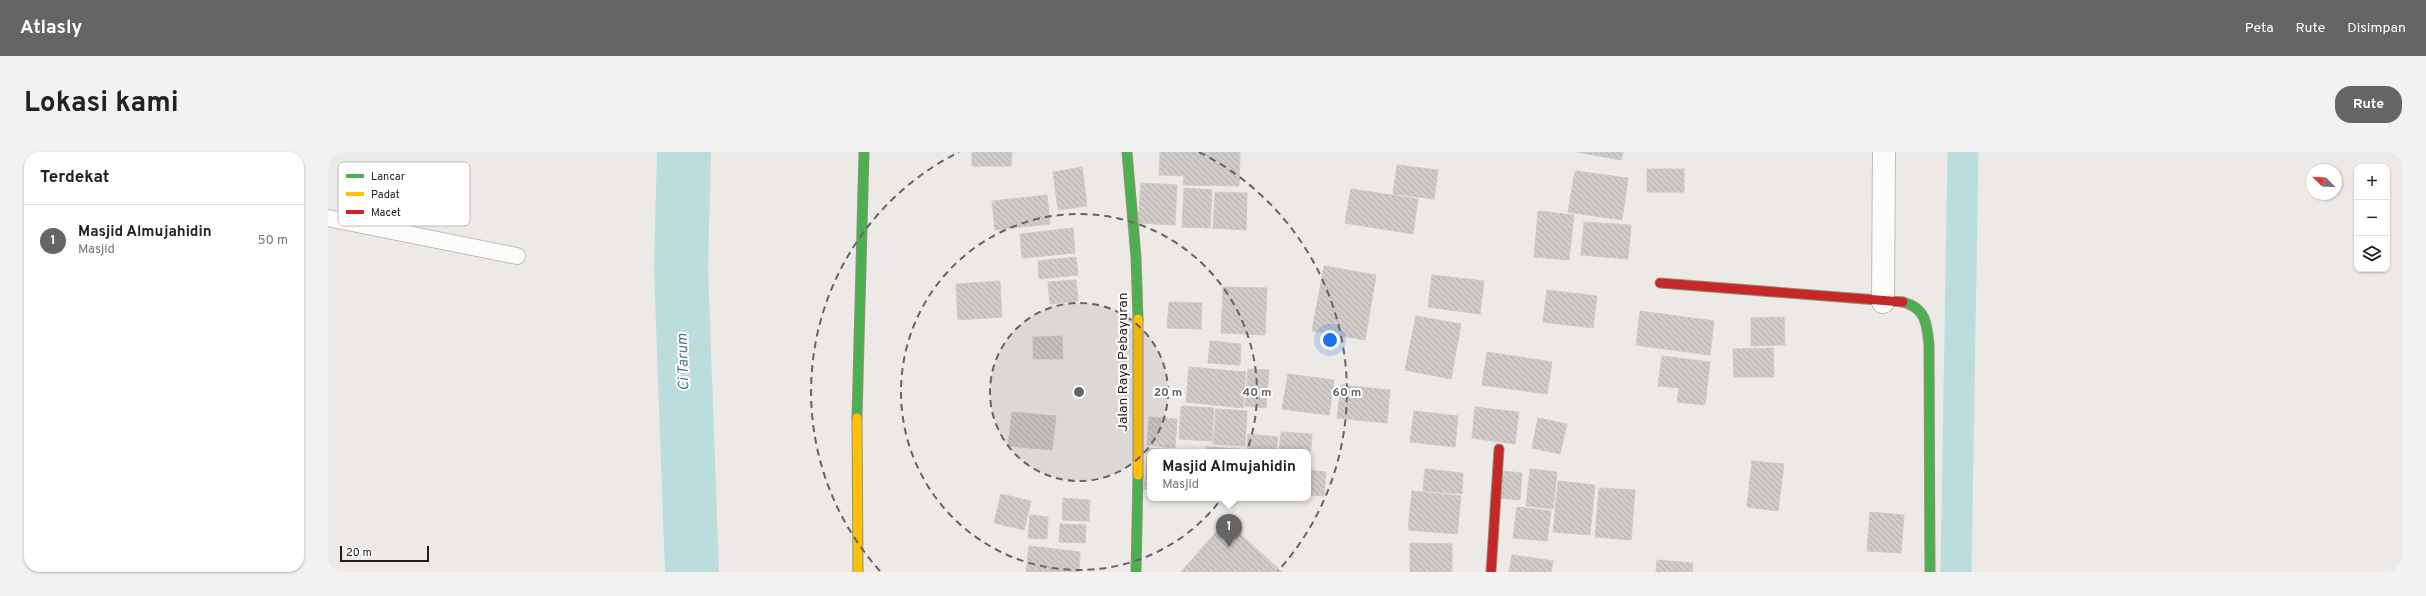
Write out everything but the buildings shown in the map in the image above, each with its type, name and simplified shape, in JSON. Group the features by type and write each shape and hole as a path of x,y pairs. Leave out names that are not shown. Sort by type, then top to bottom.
{"street":[{"path":"858,572 857,387 864,152"},
{"name":"Jalan Raya Pebayuran","path":"1127,152 1134,205 1137,291 1136,572"},
{"path":"1883,302 1884,152"},
{"path":"1660,283 1883,302 1904,302 1918,307 1925,314 1929,345 1930,572"},
{"path":"1491,572 1499,449"}],"lane":[{"path":"328,218 338,220"},
{"path":"368,226 517,256"}],"waterway":[{"name":"Ci Tarum","path":"684,152 681,268 692,572"},
{"path":"1956,572 1963,152"}],"traffic: fast":[{"path":"857,418 864,152"},
{"path":"1127,152 1136,257 1138,319"},
{"path":"1903,302 1916,308 1921,313 1926,324 1929,345 1930,572"},
{"path":"1136,572 1138,475"}],"traffic: slow":[{"path":"1138,319 1138,475"},
{"path":"857,418 858,572"}],"traffic: jam":[{"path":"1660,283 1903,302"},
{"path":"1491,572 1499,449"}],"place":[{"name":"Masjid Almujahidin","path":"1229,547"}]}
